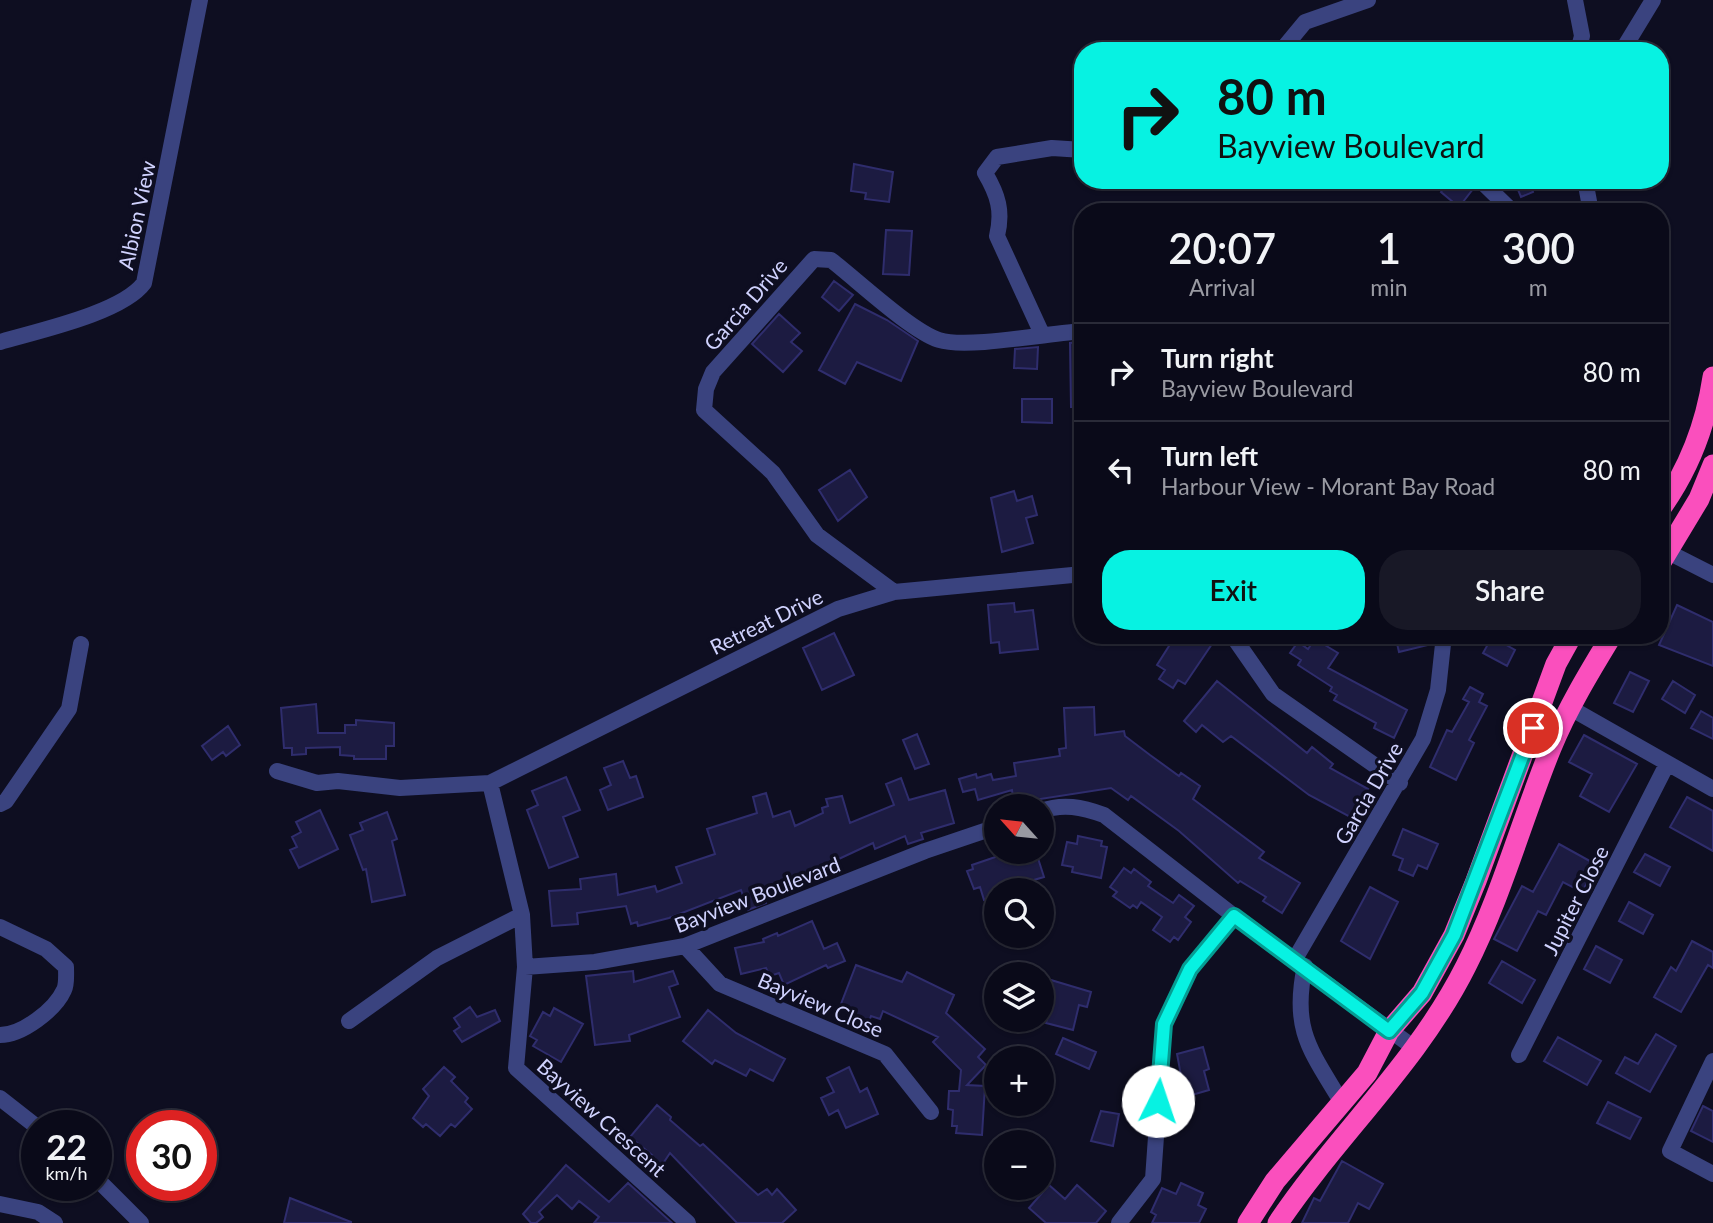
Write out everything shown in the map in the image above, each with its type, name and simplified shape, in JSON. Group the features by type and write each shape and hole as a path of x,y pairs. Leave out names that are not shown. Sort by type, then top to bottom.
{"highway":[{"path":"1669,497 1678,484 1694,446 1710,400 1713,377"},
{"path":"1669,549 1699,499 1713,465"},
{"path":"1248,1223 1275,1181 1367,1073 1389,1031 1422,993 1454,935 1556,664 1567,644"},
{"path":"1278,1223 1314,1173 1382,1093 1448,999 1467,965 1552,745 1607,644"}],"street":[{"name":"Albion View","path":"0,342 70,321 125,300 135,295 144,283 200,0"},
{"path":"1288,42 1305,22 1368,0"},
{"path":"1575,0 1580,42"},
{"path":"1627,42 1653,0"},
{"path":"1042,334 997,236 1000,222 999,197 985,173 997,157 1052,148 1074,149"},
{"path":"1489,189 1504,203"},
{"name":"Garcia Drive","path":"894,592 817,535 773,473 704,410 706,389 713,372 814,259 831,260 922,332 941,341 961,342 1074,332"},
{"path":"1669,559 1713,575"},
{"name":"Retreat Drive","path":"490,783 838,609 894,592 1074,576"},
{"path":"0,804 6,801 69,709 81,644"},
{"path":"1238,644 1273,694 1399,783"},
{"name":"Garcia Drive","path":"1300,963 1431,719 1443,662 1444,644"},
{"path":"1572,709 1713,789"},
{"name":"Jupiter Close","path":"1520,1055 1667,764"},
{"path":"277,771 317,783 338,781 400,788 490,783"},
{"name":"Bayview Crescent","path":"490,783 522,915 525,967 516,1068 688,1223"},
{"path":"1054,807 1085,808 1104,815 1234,916 1413,1047"},
{"name":"Bayview Boulevard","path":"525,967 595,962 685,946 925,851 984,831"},
{"path":"349,1021 437,958 522,915"},
{"path":"1119,1223 1153,1179 1164,1024 1190,969 1234,916"},
{"path":"0,927 46,949 66,967 65,988 50,1010 8,1035 0,1035"},
{"name":"Bayview Close","path":"685,946 720,984 885,1054 931,1112"},
{"path":"1300,963 1299,1014 1304,1034 1342,1102"},
{"path":"1713,1062 1670,1151 1713,1174"},
{"path":"0,1098 21,1114"},
{"path":"112,1194 141,1223"},
{"path":"0,1205 38,1212 55,1223"}],"building":[{"path":"854,164 893,172 889,202 865,199 866,193 851,191"},
{"path":"1443,189 1473,189 1462,203 1454,203 1441,192"},
{"path":"1518,189 1532,189 1533,192 1521,197"},
{"path":"886,230 912,231 909,275 883,274"},
{"path":"834,281 853,295 839,311 822,297"},
{"path":"855,304 887,320 918,341 901,381 857,362 845,384 819,370"},
{"path":"779,314 800,333 791,342 802,351 783,372 752,344"},
{"path":"1070,343 1074,343 1074,407 1071,407"},
{"path":"1038,347 1037,369 1014,368 1015,349"},
{"path":"1022,399 1052,399 1052,423 1022,422"},
{"path":"850,470 867,497 838,521 819,490"},
{"path":"1014,491 1017,501 1032,496 1037,515 1026,518 1033,543 1002,552 991,498"},
{"path":"1014,603 1015,612 1033,610 1038,649 1000,653 999,642 991,643 988,605"},
{"path":"1677,605 1713,622 1713,666 1659,645 1669,644 1669,623"},
{"path":"834,633 854,675 822,690 803,648"},
{"path":"1170,644 1212,644 1185,684 1178,680 1173,688 1159,679 1165,670 1157,665"},
{"path":"1297,644 1308,649 1312,644 1323,644 1338,653 1328,668 1407,710 1394,738 1374,728 1376,723 1334,700 1337,695 1330,691 1332,687 1298,665 1301,660 1290,653"},
{"path":"1397,644 1432,644 1399,652"},
{"path":"1488,644 1504,644 1515,650 1507,666 1483,653"},
{"path":"1630,672 1649,681 1633,712 1614,703"},
{"path":"1217,681 1307,753 1312,747 1333,764 1330,768 1368,789 1352,818 1309,795 1231,736 1223,742 1202,725 1196,732 1184,721"},
{"path":"1673,681 1695,695 1685,713 1662,699"},
{"path":"1470,687 1483,694 1479,702 1487,706 1469,740 1474,743 1456,780 1430,767 1447,730 1452,732 1469,702 1463,699"},
{"path":"316,704 318,733 345,733 345,725 356,725 356,720 394,723 394,746 386,746 386,759 354,759 354,756 340,755 340,747 306,748 306,754 292,755 292,748 284,748 281,708"},
{"path":"1094,707 1095,735 1124,731 1125,736 1179,776 1181,773 1200,786 1193,799 1264,852 1259,858 1300,883 1282,913 1263,901 1266,897 1240,881 1238,883 1179,831 1131,796 1128,800 1111,788 1054,797 1054,794 1013,794 1012,790 984,794 984,798 978,800 975,789 963,792 959,779 976,774 977,778 991,774 993,780 1016,776 1014,763 1060,756 1059,749 1066,748 1064,708"},
{"path":"1701,711 1713,718 1713,739 1691,728"},
{"path":"228,726 240,745 226,756 223,752 212,760 202,746"},
{"path":"917,734 929,764 915,769 903,740"},
{"path":"1584,735 1637,764 1609,812 1580,796 1592,774 1569,762"},
{"path":"623,761 630,778 636,776 643,797 608,810 600,790 611,785 604,768"},
{"path":"566,777 580,810 563,817 578,857 549,868 527,810 538,805 532,791"},
{"path":"901,778 909,800 945,790 954,823 921,833 923,839 908,844 905,836 875,849 873,843 811,872 761,889 766,903 748,910 741,890 669,918 638,926 637,922 631,924 626,906 577,913 578,924 552,926 549,891 581,889 580,879 616,874 618,895 655,886 657,892 682,883 676,867 715,854 707,829 757,813 753,797 766,793 773,817 790,811 795,826 823,813 822,808 828,806 826,799 842,796 850,823 894,805 886,784"},
{"path":"1687,797 1713,811 1713,851 1670,827"},
{"path":"320,810 338,849 299,868 290,850 297,847 292,837 301,832 296,822"},
{"path":"387,812 397,839 392,841 405,895 372,902 366,869 363,870 350,835 363,830 360,823"},
{"path":"1403,829 1438,844 1427,869 1418,865 1413,876 1399,870 1403,859 1393,855"},
{"path":"1078,836 1102,841 1101,846 1107,847 1101,878 1072,872 1073,867 1062,865 1067,842 1077,844"},
{"path":"1559,844 1597,865 1582,892 1563,882 1546,915 1538,911 1517,951 1494,939 1522,886 1533,892"},
{"path":"1645,854 1670,867 1660,886 1634,872"},
{"path":"984,861 984,864 1040,864 1044,877 984,878 984,900 980,887 974,889 967,871 973,869 972,865"},
{"path":"1124,868 1131,873 1134,869 1151,882 1148,886 1173,903 1179,895 1194,906 1185,917 1191,922 1178,940 1174,937 1170,942 1153,930 1162,917 1141,902 1137,908 1133,905 1130,908 1113,896 1117,892 1110,887"},
{"path":"1370,887 1398,902 1370,959 1341,941"},
{"path":"1629,902 1653,915 1643,934 1619,921"},
{"path":"812,921 824,949 837,943 845,961 828,968 826,965 784,985 779,973 770,976 766,968 741,974 735,948 764,942 763,939 777,933 778,936"},
{"path":"1692,941 1713,952 1713,968 1708,965 1681,1012 1654,997 1671,967 1676,971"},
{"path":"1596,946 1622,960 1610,983 1584,969"},
{"path":"1502,961 1535,980 1522,1003 1489,983"},
{"path":"856,965 902,982 907,972 954,995 946,1013 984,1048 978,1057 984,1067 967,1085 984,1086 982,1135 956,1133 957,1126 952,1126 953,1110 948,1109 949,1091 959,1091 961,1070 933,1042 938,1037 883,1011 880,1019 871,1016 869,1022 854,1016 856,1010 841,1004"},
{"path":"633,971 634,982 673,971 678,984 669,987 680,1017 629,1035 630,1041 595,1045 586,976"},
{"path":"1054,981 1091,992 1087,1007 1079,1005 1073,1030 1054,1025"},
{"path":"470,1007 477,1017 495,1010 500,1021 462,1042 454,1031 460,1027 454,1018"},
{"path":"554,1008 583,1024 561,1062 533,1046 537,1040 530,1036 543,1012 550,1016"},
{"path":"708,1010 736,1033 785,1059 773,1081 750,1069 746,1076 715,1060 712,1064 683,1041"},
{"path":"1656,1034 1676,1046 1650,1092 1616,1073 1625,1057 1638,1064"},
{"path":"1558,1037 1601,1061 1587,1085 1544,1061"},
{"path":"1063,1038 1096,1052 1089,1069 1056,1054"},
{"path":"1203,1047 1209,1069 1204,1071 1209,1090 1185,1097 1177,1054"},
{"path":"444,1067 455,1077 451,1081 468,1098 465,1102 472,1109 455,1127 451,1124 440,1136 426,1124 423,1127 413,1118 429,1096 423,1089"},
{"path":"849,1067 860,1092 867,1088 878,1114 846,1128 838,1110 829,1115 821,1098 834,1092 827,1078"},
{"path":"1608,1102 1641,1118 1630,1139 1597,1123"},
{"path":"657,1105 671,1117 670,1120 700,1146 703,1144 758,1195 767,1189 772,1195 777,1189 796,1210 782,1223 737,1223 670,1153 656,1174 645,1166 652,1155 630,1137"},
{"path":"1703,1106 1713,1111 1713,1142 1691,1131"},
{"path":"1101,1111 1119,1114 1113,1146 1091,1141"},
{"path":"1342,1161 1383,1184 1369,1209 1358,1203 1348,1223 1302,1223 1314,1198 1320,1201"},
{"path":"566,1165 609,1202 628,1183 672,1223 594,1223 599,1217 579,1201 572,1209 557,1195 539,1212 543,1217 536,1223 531,1223 523,1214"},
{"path":"1181,1183 1203,1193 1198,1205 1206,1209 1199,1223 1152,1223 1156,1215 1151,1212 1162,1188 1176,1194"},
{"path":"1077,1185 1106,1211 1096,1223 1046,1223 1029,1208 1036,1200 1054,1200 1054,1189 1065,1199"},
{"path":"290,1198 351,1222 351,1223 284,1223"}],"route":[{"path":"1158,1101 1164,1024 1190,969 1234,916 1389,1031 1422,993 1454,935 1533,728"}]}
